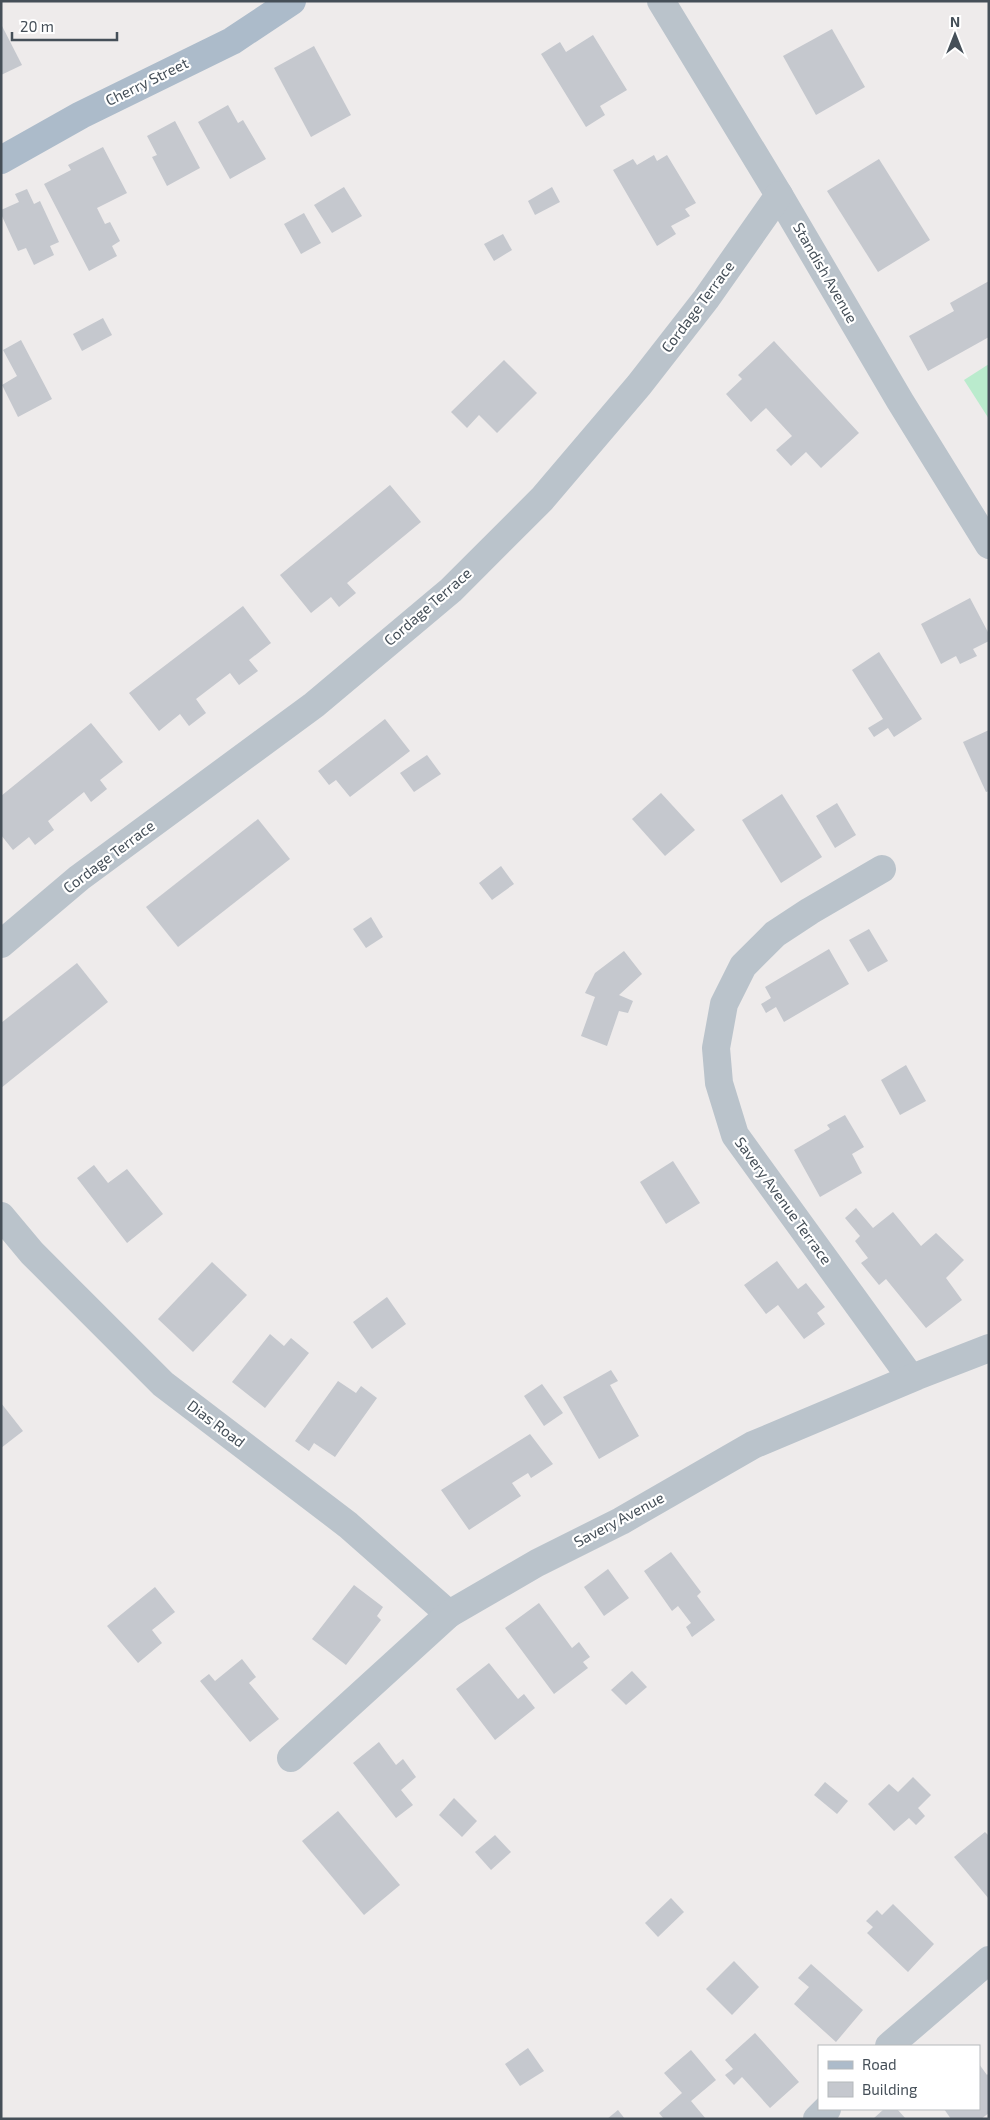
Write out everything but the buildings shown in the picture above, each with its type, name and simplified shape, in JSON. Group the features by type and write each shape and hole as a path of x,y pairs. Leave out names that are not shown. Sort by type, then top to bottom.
{"main road":[{"name":"Cherry Street","path":"1,160 81,115 232,41 292,1"}],"street":[{"name":"Standish Avenue","path":"661,1 780,196 900,401 989,545"},
{"name":"Cordage Terrace","path":"1,944 79,878 314,704 451,590 542,499 639,385 706,299 780,196"},
{"name":"Savery Avenue Terrace","path":"882,869 810,910 775,934 743,966 724,1004 716,1048 719,1083 735,1135 911,1378"},
{"name":"Dias Road","path":"1,1216 32,1253 163,1384 348,1525 449,1614"},
{"name":"Savery Avenue","path":"291,1758 449,1614 537,1563 621,1521 752,1445 911,1378 989,1348"},
{"path":"890,2045 989,1960"},
{"path":"817,2119 826,2110"}],"green space":[{"path":"989,364 989,419 964,380"}]}
